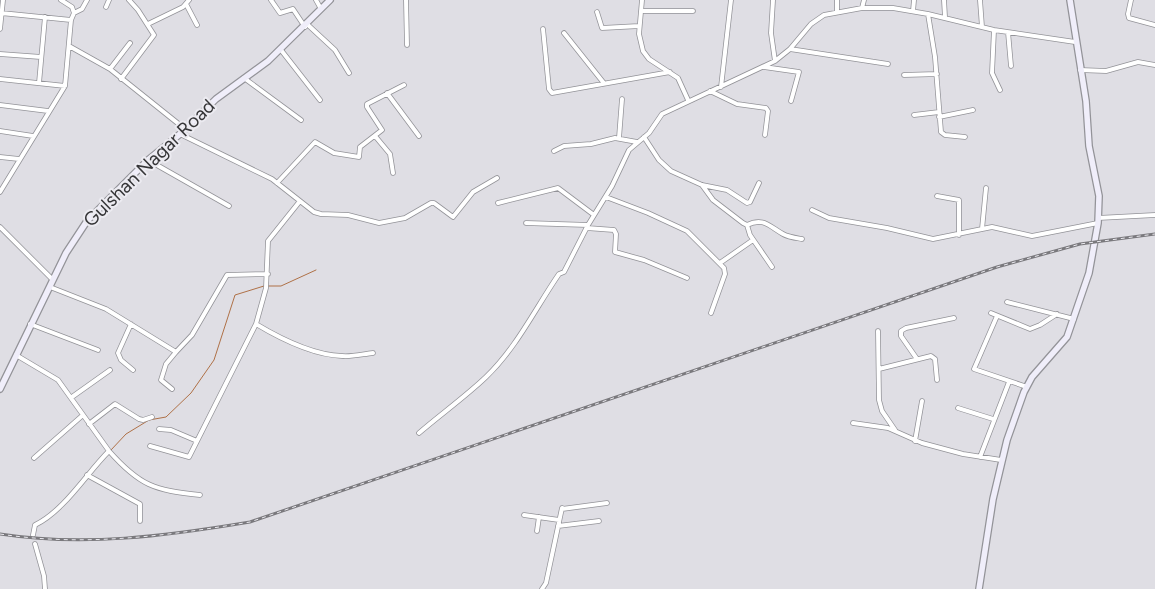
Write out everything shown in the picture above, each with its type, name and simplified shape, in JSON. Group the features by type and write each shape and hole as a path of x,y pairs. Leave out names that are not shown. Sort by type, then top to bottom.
{"main road":[{"name":"Gulshan Nagar Road","path":"0,389 30,324 80,230 148,160 180,134 216,98 281,50 330,0"},
{"path":"979,589 1001,460 1032,376 1060,347 1074,319 1089,273 1098,220 1099,196 1089,146 1086,102 1075,42 1070,0"}],"street":[{"path":"0,29 2,0"},
{"path":"61,0 72,7 74,13"},
{"path":"0,192 2,185 65,86 71,20 74,13 82,9 87,0"},
{"path":"106,7 109,0"},
{"path":"121,78 153,37 148,24 129,0"},
{"path":"271,0 280,13 293,9 306,26 335,50 348,74"},
{"path":"316,0 321,9"},
{"path":"406,0 407,45"},
{"path":"642,0 639,40 643,51 649,58 680,80 688,100"},
{"path":"720,87 730,0"},
{"path":"773,0 771,33 775,61"},
{"path":"837,0 837,11"},
{"path":"862,8 864,0"},
{"path":"913,11 914,0"},
{"path":"944,0 945,18"},
{"path":"980,0 982,27"},
{"path":"1130,0 1129,18 1155,25"},
{"path":"148,24 188,2 197,25"},
{"path":"419,433 486,376 513,346 537,312 548,290 559,274 564,272 627,155 664,112 775,61 790,49 814,22 824,15 837,11 862,8 893,8 928,14 994,30 1075,42"},
{"path":"641,11 694,11"},
{"path":"597,12 602,28 639,26"},
{"path":"1,14 71,20"},
{"path":"928,14 937,74 939,115 944,135 965,137"},
{"path":"39,83 45,17"},
{"path":"542,29 550,91 555,93 603,82 670,72"},
{"path":"994,30 992,73 1000,90"},
{"path":"1008,32 1011,66"},
{"path":"564,33 603,82"},
{"path":"110,69 130,43"},
{"path":"69,46 110,69 184,129"},
{"path":"790,49 888,64"},
{"path":"281,50 320,100"},
{"path":"0,54 42,57"},
{"path":"1080,70 1106,71 1138,62 1155,65"},
{"path":"764,67 799,72 791,101"},
{"path":"904,76 937,74"},
{"path":"244,78 301,120"},
{"path":"0,79 65,86"},
{"path":"277,183 315,142 334,153 354,158 359,157 360,148 382,130 366,106 404,84"},
{"path":"710,91 737,104 766,108 768,111 765,135"},
{"path":"387,93 419,136"},
{"path":"619,138 622,99"},
{"path":"0,105 48,111"},
{"path":"914,115 939,115 973,110"},
{"path":"0,131 33,136"},
{"path":"180,134 277,183 314,212 348,215 379,223 405,218 431,203 434,203 453,218 473,192 497,178"},
{"path":"375,136 390,154 393,173"},
{"path":"644,137 660,160 671,171 702,185 727,190 748,203 759,183"},
{"path":"554,151 564,146 591,144 619,138 637,142"},
{"path":"0,158 19,159"},
{"path":"148,160 229,206"},
{"path":"702,185 713,200 747,224 753,240 772,267"},
{"path":"498,203 558,188 594,215"},
{"path":"982,229 986,188"},
{"path":"937,196 958,200 959,235"},
{"path":"606,197 648,212 687,231 720,263 726,270 711,313"},
{"path":"150,446 189,457 256,324 266,288 268,241 300,201"},
{"path":"812,210 828,218 887,228 933,239 982,229 1000,228 1032,236 1098,220 1155,215"},
{"path":"747,224 759,221 786,235 802,239"},
{"path":"526,224 614,230 616,234 615,252 644,260 687,278"},
{"path":"0,227 52,284 106,309 176,352"},
{"path":"720,263 753,240"},
{"path":"172,390 161,380 166,364 192,335 227,275 268,274"},
{"path":"1006,302 1074,319"},
{"path":"991,313 1030,329 1040,326 1057,314"},
{"path":"998,316 974,369 1027,387"},
{"path":"917,360 901,336 901,331 906,328 954,318"},
{"path":"30,324 98,350"},
{"path":"131,324 118,353 121,360 133,370"},
{"path":"256,324 276,335 321,353 342,356 373,353"},
{"path":"878,331 880,405 896,431"},
{"path":"16,355 58,380 109,451 127,471 148,485 168,492 200,495"},
{"path":"878,369 932,356 934,357 937,380"},
{"path":"72,398 110,370"},
{"path":"980,456 1009,382"},
{"path":"915,440 922,401"},
{"path":"89,424 115,404 139,419 143,420 152,417"},
{"path":"958,408 993,419"},
{"path":"34,458 83,415"},
{"path":"853,423 888,428 915,440 963,454 1001,460"},
{"path":"159,429 171,430 198,441"},
{"path":"33,535 33,526 60,507 109,451"},
{"path":"87,475 140,504 140,521"},
{"path":"542,589 546,584 562,508 607,503"},
{"path":"524,515 560,520"},
{"path":"537,531 539,516"},
{"path":"558,526 599,522"},
{"path":"35,544 44,576 45,589"}],"waterway":[{"path":"268,286 281,286 316,270"},
{"path":"111,450 126,434 149,420 166,417 191,393 214,360 235,295 264,286"}],"railway":[{"path":"0,534 31,538 94,540 187,532 250,522 997,267 1080,244 1155,234"}]}
